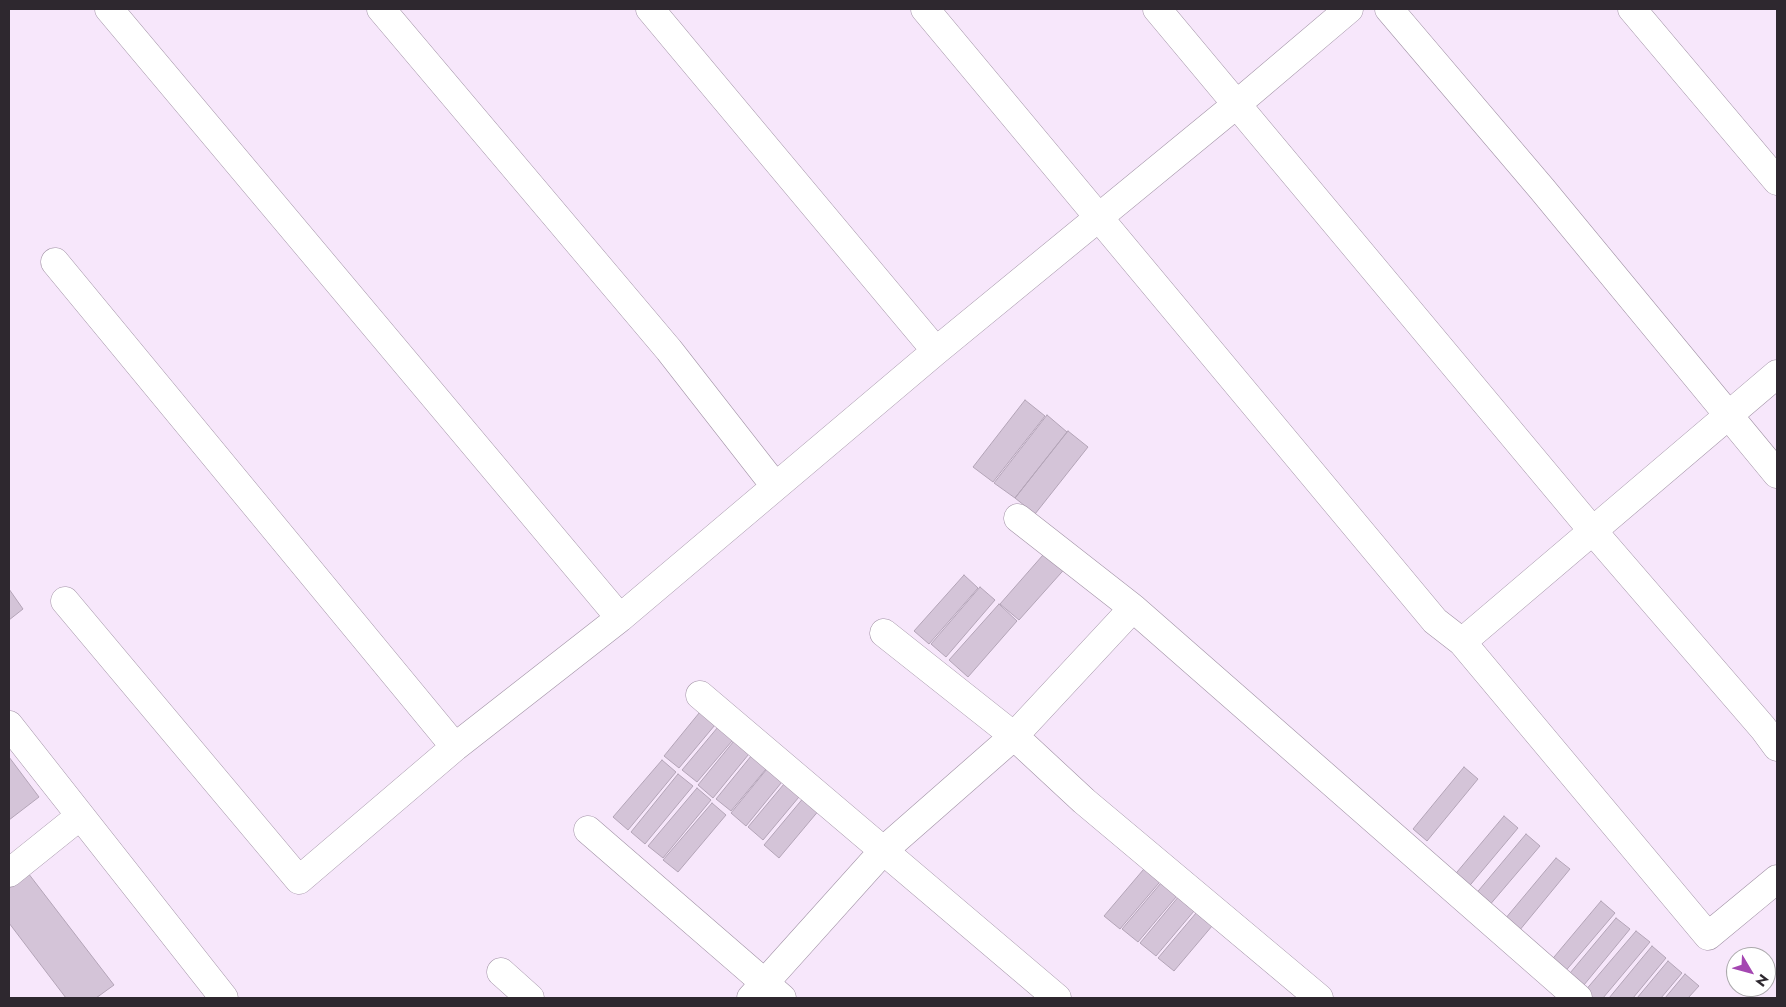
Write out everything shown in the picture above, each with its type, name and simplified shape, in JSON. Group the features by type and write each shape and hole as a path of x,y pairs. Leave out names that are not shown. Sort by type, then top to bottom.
{"street":[{"path":"110,9 620,618"},
{"path":"381,9 669,350 775,486"},
{"path":"650,9 936,351"},
{"path":"925,9 1435,621 1462,642 1708,936 1777,879"},
{"path":"1157,9 1592,530 1763,728 1777,748"},
{"path":"64,601 299,880 455,747 620,618 936,351 1237,104 1349,9"},
{"path":"1389,9 1777,474"},
{"path":"1632,9 1777,181"},
{"path":"55,262 455,747"},
{"path":"1462,642 1777,374"},
{"path":"1018,518 1133,608 1578,998"},
{"path":"588,830 765,993 884,850 1014,736 1133,608"},
{"path":"884,633 1014,736 1084,801 1319,998"},
{"path":"700,695 1057,998"},
{"path":"9,725 224,998"},
{"path":"9,873 80,816"},
{"path":"500,972 530,998"}],"building":[{"path":"1025,400 1045,416 993,482 973,467"},
{"path":"1047,415 1067,432 1015,498 994,483"},
{"path":"1068,431 1088,447 1035,514 1015,498"},
{"path":"1050,547 1069,564 1019,620 1000,604"},
{"path":"964,575 978,588 929,644 914,631"},
{"path":"980,587 995,600 946,657 931,644"},
{"path":"9,589 23,609 9,620"},
{"path":"999,604 1017,621 968,677 949,660"},
{"path":"704,707 720,719 679,768 664,756"},
{"path":"723,721 738,734 697,782 682,770"},
{"path":"738,736 753,749 713,798 698,785"},
{"path":"756,750 771,763 731,811 716,799"},
{"path":"9,757 39,797 9,820"},
{"path":"662,760 676,772 628,830 613,817"},
{"path":"771,764 786,777 746,826 731,813"},
{"path":"1464,767 1478,779 1427,841 1413,829"},
{"path":"678,774 693,786 645,844 631,832"},
{"path":"789,778 804,791 763,840 748,827"},
{"path":"697,788 711,800 663,858 648,846"},
{"path":"805,796 820,809 779,858 764,845"},
{"path":"712,803 726,815 678,872 663,860"},
{"path":"1504,816 1518,828 1466,890 1452,878"},
{"path":"1526,834 1540,846 1488,907 1474,896"},
{"path":"1556,858 1570,869 1519,931 1505,919"},
{"path":"1149,863 1164,877 1120,929 1104,916"},
{"path":"28,873 114,985 96,998 66,998 9,923 9,888"},
{"path":"1166,877 1182,890 1138,942 1122,929"},
{"path":"1184,890 1200,904 1156,956 1140,943"},
{"path":"1601,901 1615,913 1563,974 1549,963"},
{"path":"1202,906 1218,919 1174,971 1158,958"},
{"path":"1616,918 1630,929 1579,991 1565,979"},
{"path":"1636,931 1650,942 1603,998 1592,998 1584,992"},
{"path":"1652,946 1666,958 1633,998 1609,998"},
{"path":"1668,961 1682,973 1661,998 1637,998"},
{"path":"1685,974 1699,986 1688,998 1665,998"}]}
